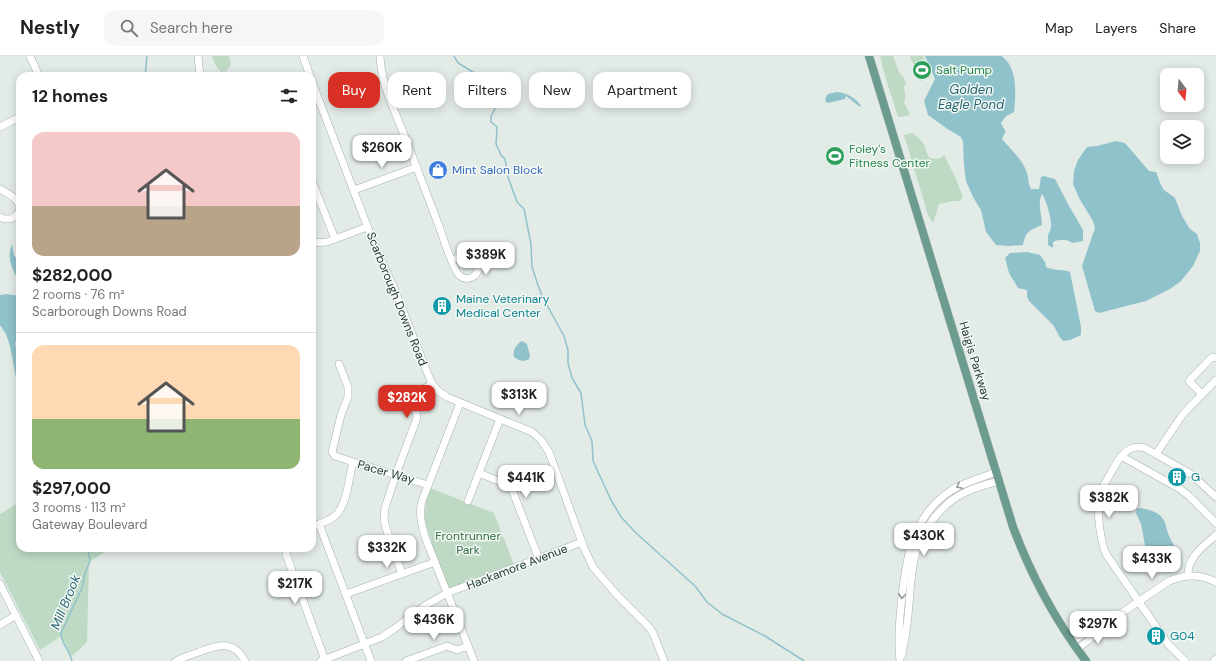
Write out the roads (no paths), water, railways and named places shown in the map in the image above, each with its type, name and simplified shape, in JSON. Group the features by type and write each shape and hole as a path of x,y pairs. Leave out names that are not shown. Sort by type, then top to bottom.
{"main road":[{"name":"Haigis Parkway","path":"869,56 1013,527 1031,570 1054,614 1086,661"}],"street":[{"path":"30,56 37,72"},
{"path":"198,56 200,72"},
{"path":"303,56 309,72"},
{"path":"380,56 384,84 452,260"},
{"name":"Scarborough Downs Road","path":"316,92 367,227 382,264 394,288 432,384 441,394 532,432 545,445 590,560 599,574 617,595 648,626 653,634 664,661"},
{"path":"0,127 16,119"},
{"path":"354,190 417,167"},
{"path":"0,191 16,200"},
{"path":"316,191 335,239"},
{"path":"0,217 5,220 16,216"},
{"path":"316,243 322,243 335,239 367,227"},
{"path":"1202,394 1189,381 1213,357 1216,358"},
{"path":"339,364 348,387 348,397 341,415 332,452 335,456 353,462"},
{"path":"1156,454 1164,440 1175,428 1181,417 1216,380"},
{"path":"402,574 384,519 396,474 417,418 417,413 413,402 414,398 418,393 432,384"},
{"path":"460,403 420,507 420,518 422,529 474,661"},
{"path":"468,501 500,419"},
{"path":"1185,661 1168,644 1106,554 1101,537 1099,502 1100,493 1121,456 1131,448 1139,447 1145,448 1191,474 1216,498"},
{"path":"1121,456 1180,489 1216,523"},
{"name":"Pacer Way","path":"316,525 335,516 342,507 353,462 428,485"},
{"path":"900,661 898,645 902,591 906,566 915,534 922,520 932,507 954,488 996,472"},
{"path":"479,473 505,483 511,487 539,559"},
{"path":"900,661 906,631 913,561 918,544 925,529 937,514 962,494 977,487 998,481"},
{"path":"319,524 371,661"},
{"path":"1188,576 1188,566 1191,560 1216,535"},
{"name":"Hackamore Avenue","path":"323,660 373,642 388,633 426,605 447,593 582,542"},
{"path":"287,552 287,558 323,660"},
{"path":"346,594 435,562"},
{"path":"1075,645 1098,633 1098,629 1169,581 1178,577 1203,576 1216,582"},
{"path":"0,584 39,661"},
{"path":"0,625 16,615"},
{"path":"176,661 220,645 236,650 245,661"},
{"path":"406,661 447,646 457,650 468,646"}],"water":[{"name":"Golden Eagle Pond","path":"925,56 1001,56 1007,61 1015,81 1015,97 1014,112 1006,116 1001,123 1005,131 1002,139 1023,164 1031,189 1039,189 1041,177 1044,176 1055,179 1083,230 1083,241 1072,243 1066,240 1055,241 1053,242 1053,248 1048,245 1048,235 1051,229 1051,223 1047,205 1042,194 1040,206 1042,225 1027,234 1023,245 996,245 986,232 981,210 966,181 963,142 961,137 928,115 924,101 935,79"},
{"path":"837,92 851,96 861,106 860,107 846,96 845,99 828,103 826,102 825,99 828,94"},
{"path":"1116,141 1125,143 1149,171 1156,172 1164,190 1175,198 1182,216 1190,229 1197,234 1200,243 1200,251 1193,266 1181,281 1170,289 1146,301 1099,313 1095,311 1082,266 1095,228 1093,221 1079,198 1073,184 1074,171 1078,160 1087,147"},
{"path":"12,244 16,258 16,275 11,264 10,249"},
{"path":"1027,252 1040,255 1045,262 1046,267 1070,272 1081,327 1081,335 1070,340 1063,341 1054,326 1030,302 1027,297 1027,290 1018,288 1009,273 1005,258 1010,253"},
{"path":"0,295 16,295 16,378 10,346 6,334 0,325"},
{"path":"522,341 527,344 530,356 529,359 523,361 514,357 515,348"},
{"path":"1140,508 1160,515 1165,522 1169,536 1178,554 1174,566 1162,571 1156,565 1154,558 1145,545 1141,524 1136,513 1137,509"}],"waterway":[{"name":"Mill Brook","path":"145,72 147,56"},
{"path":"454,56 458,63 478,75 484,83 486,93 495,109 491,116 491,122 497,127 496,144 501,155 505,159 508,177 517,202 524,209 531,244 532,267 542,296 564,336 568,350 568,363 572,378 581,393 585,425 592,441 593,461 611,500 621,517 636,533 695,586 707,602 722,614 765,636 804,661"},
{"name":"Mill Brook","path":"72,661 62,640 61,633 82,588 85,573 90,561 89,552"}],"place":[{"name":"Salt Pump","path":"922,70"},
{"name":"Foley's Fitness Center","path":"835,156"},
{"name":"Mint Salon Block","path":"438,170"},
{"name":"Maine Veterinary Medical Center","path":"442,306"},
{"name":"G","path":"1177,477"},
{"name":"G04","path":"1156,636"}],"park label":[{"name":"Frontrunner Park","path":"468,543"}]}
